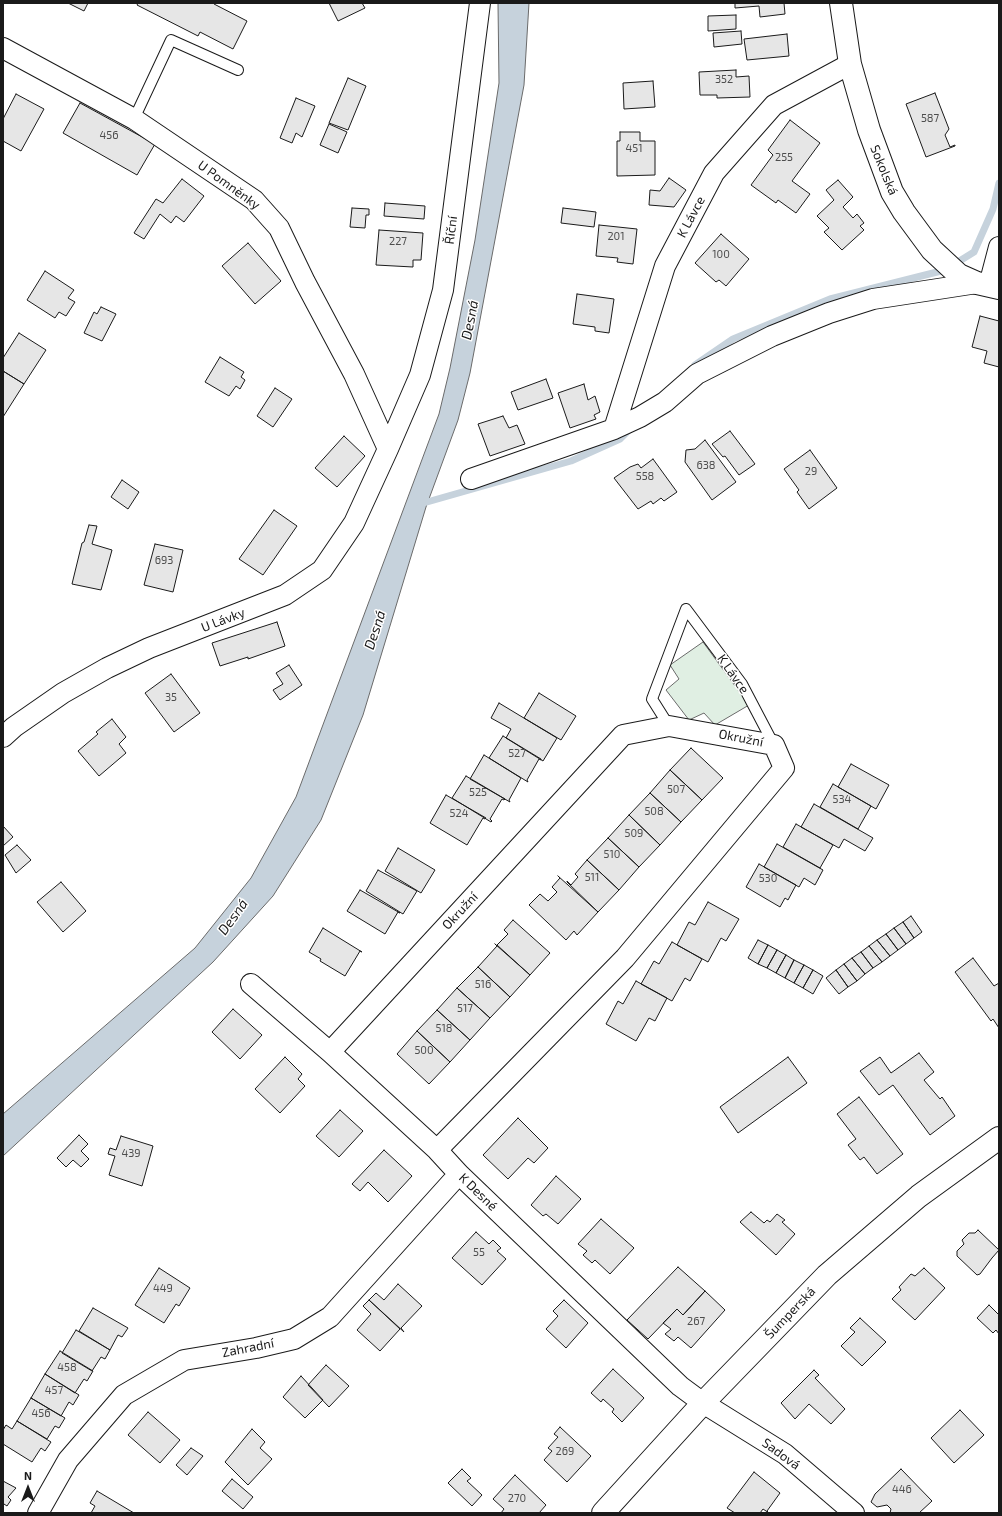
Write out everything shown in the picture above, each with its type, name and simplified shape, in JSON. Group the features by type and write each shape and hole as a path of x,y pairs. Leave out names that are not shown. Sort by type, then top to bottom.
{"street":[{"name":"Říční","path":"388,449 420,375 443,290 480,3"},
{"name":"Sokolská","path":"841,3 850,64 869,130 892,192 904,212 932,250 981,283"},
{"name":"U Pomněnky","path":"3,48 134,119 254,200 279,228 305,282 354,374 388,449"},
{"name":"K Lávce","path":"617,427 665,266 714,173 774,105 850,64"},
{"path":"471,480 617,427 640,417 665,402 697,374 772,336 807,322 873,299 981,283 999,247"},
{"name":"U Lávky","path":"3,737 14,727 63,693 107,668 149,648 286,595 322,570 354,523 388,449"},
{"name":"Okružní","path":"330,1052 623,735 669,726 774,745 784,768 625,958 437,1150"},
{"name":"K Desné","path":"251,984 330,1052 437,1150 459,1174 672,1379 703,1403"},
{"name":"Šumperská","path":"603,1513 703,1403 827,1275 919,1196 999,1138"},
{"name":"Zahradní","path":"38,1513 68,1460 124,1395 184,1360 256,1348 294,1339 330,1317 459,1174"},
{"name":"Sadová","path":"703,1403 785,1454 854,1513"}],"lane":[{"path":"134,119 171,40 238,70"},
{"name":"K Lávce","path":"669,726 652,699 686,608 742,684 774,745"}],"green space":[{"path":"703,642 749,705 715,725 704,713 689,720 666,690 679,679 670,665"}],"water":[{"name":"Desná","path":"498,3 529,3 524,85 470,373 458,420 426,507 363,715 321,820 273,896 213,962 3,1156 3,1114 195,948 251,878 296,797 439,414 450,368 475,240 499,83"}],"building":[{"path":"68,3 88,3 84,11"},
{"path":"138,3 215,3 214,4 247,21 233,49 200,32 198,36 137,5"},
{"path":"329,3 362,3 365,8 338,21"},
{"path":"735,3 784,3 785,14 760,17 759,6 735,8"},
{"path":"736,15 736,29 708,31 708,16"},
{"path":"741,31 742,44 714,47 713,33"},
{"path":"787,34 789,56 747,60 744,39"},
{"path":"736,70 736,77 749,76 750,97 717,98 717,95 700,95 699,72"},
{"path":"348,78 366,86 348,130 329,123"},
{"path":"653,81 655,107 624,109 623,83"},
{"path":"935,93 949,129 945,135 950,147 955,146 926,157 906,104"},
{"path":"16,94 44,109 21,151 3,141 3,119"},
{"path":"296,98 315,106 302,137 296,133 292,143 280,138"},
{"path":"80,103 155,144 137,175 63,133"},
{"path":"790,120 820,143 792,181 810,194 796,213 778,200 776,203 751,185 773,155 768,150"},
{"path":"329,124 347,132 338,153 320,145"},
{"path":"620,132 640,132 640,141 655,141 655,175 617,176 617,141 620,141"},
{"path":"669,178 686,190 674,207 649,205 650,190 660,191"},
{"path":"182,179 204,196 184,222 176,216 171,223 160,214 144,239 134,233 156,199 163,203"},
{"path":"838,180 853,197 843,207 853,218 857,214 864,223 860,226 864,230 842,250 824,232 829,228 817,216 834,200 826,190"},
{"path":"385,203 425,206 424,219 384,216"},
{"path":"352,208 369,209 369,215 366,215 365,228 350,227"},
{"path":"563,208 596,212 594,227 561,223"},
{"path":"599,225 637,229 633,264 617,262 618,258 596,256"},
{"path":"379,230 423,233 421,260 413,260 413,267 376,265"},
{"path":"721,234 749,259 726,286 719,280 716,282 695,263"},
{"path":"248,243 281,281 255,304 222,266"},
{"path":"45,271 74,290 68,298 75,302 66,316 59,312 55,318 27,300"},
{"path":"577,294 614,299 609,333 595,331 595,327 573,324"},
{"path":"101,307 116,314 102,341 84,333 94,312 97,314"},
{"path":"980,316 999,321 999,367 984,363 987,351 972,347"},
{"path":"19,333 46,350 24,384 3,371 3,358"},
{"path":"220,357 244,372 241,377 245,380 240,389 236,386 229,396 205,382"},
{"path":"3,371 24,384 3,417"},
{"path":"546,379 553,398 518,410 511,392"},
{"path":"584,384 588,400 595,396 600,412 594,415 596,419 570,428 558,393"},
{"path":"275,388 292,399 273,427 257,416"},
{"path":"503,416 509,428 517,425 525,444 490,456 478,424"},
{"path":"730,431 755,464 739,475 725,456 723,457 712,444"},
{"path":"344,436 365,456 337,487 315,468"},
{"path":"705,440 736,482 712,500 685,462 686,450 695,449"},
{"path":"810,450 837,488 809,509 797,492 799,490 784,469"},
{"path":"653,459 677,492 664,501 661,498 653,504 651,501 638,509 614,478 630,467 638,464 641,468"},
{"path":"122,480 139,492 128,509 111,497"},
{"path":"274,510 297,526 263,575 239,559"},
{"path":"89,525 97,526 92,544 112,550 101,590 72,584 82,543 84,542"},
{"path":"155,544 183,550 173,592 144,585"},
{"path":"277,622 285,646 248,659 248,657 220,666 212,643"},
{"path":"289,665 302,685 280,700 273,690 283,684 276,673"},
{"path":"171,674 200,713 174,732 145,693"},
{"path":"539,693 576,716 561,740 524,718"},
{"path":"499,703 557,738 543,761 506,738 511,729 491,718"},
{"path":"112,719 126,737 119,744 126,753 99,776 78,751 98,734 96,732"},
{"path":"503,736 541,759 539,759 527,780 528,782 489,758"},
{"path":"691,748 723,778 702,800 670,770"},
{"path":"484,755 521,778 509,800 510,802 470,779"},
{"path":"851,764 889,785 876,809 838,787"},
{"path":"670,770 702,800 681,822 650,793"},
{"path":"466,776 505,799 502,799 490,819 492,821 491,822 452,798"},
{"path":"833,784 871,806 858,829 820,807"},
{"path":"650,793 681,822 660,845 629,815"},
{"path":"446,795 486,818 483,818 467,845 430,823"},
{"path":"814,804 873,838 865,851 844,839 839,848 801,827"},
{"path":"629,815 660,845 639,867 608,838"},
{"path":"796,824 833,845 820,868 783,847"},
{"path":"3,826 13,837 3,846"},
{"path":"608,838 639,867 619,890 587,860"},
{"path":"777,844 823,870 815,885 804,878 799,887 764,867"},
{"path":"17,845 31,860 16,873 5,855"},
{"path":"398,848 435,870 421,893 385,871"},
{"path":"587,860 619,890 598,912 567,882 571,885 578,877 575,874"},
{"path":"759,864 796,885 788,900 785,898 780,907 746,887"},
{"path":"378,870 417,891 403,914 366,891"},
{"path":"558,876 598,912 577,935 574,931 566,940 529,905 540,894 548,901 557,892 552,887 560,878"},
{"path":"61,882 86,911 63,932 37,902"},
{"path":"360,890 400,913 398,912 385,934 347,911"},
{"path":"708,902 739,919 726,941 721,938 708,962 677,945 689,922 695,925"},
{"path":"911,916 922,932 914,938 903,922"},
{"path":"513,920 550,953 530,975 497,945 508,934 504,930"},
{"path":"903,922 914,938 906,944 894,928"},
{"path":"323,928 362,952 360,951 345,976 320,961 321,959 309,952"},
{"path":"894,928 906,944 898,950 886,934"},
{"path":"886,934 898,950 890,956 877,940"},
{"path":"758,940 768,945 758,964 748,958"},
{"path":"877,940 890,956 882,962 869,946"},
{"path":"672,942 702,959 690,981 685,978 672,1001 641,984 654,961 659,964"},
{"path":"495,944 530,975 510,997 478,967 497,946"},
{"path":"768,945 777,950 767,968 758,964"},
{"path":"869,946 882,962 873,968 861,952"},
{"path":"777,950 786,955 776,973 767,968"},
{"path":"861,952 873,968 865,974 852,958"},
{"path":"786,955 794,960 785,978 776,973"},
{"path":"852,958 865,974 857,981 844,964"},
{"path":"973,958 994,986 999,983 999,1028 993,1019 991,1021 955,972"},
{"path":"794,960 804,965 794,983 785,978"},
{"path":"844,964 857,981 848,987 836,970"},
{"path":"804,965 813,970 803,988 794,983"},
{"path":"478,967 510,997 490,1018 457,988"},
{"path":"813,970 823,976 813,994 803,988"},
{"path":"836,970 848,987 839,994 826,978"},
{"path":"636,981 667,998 655,1021 649,1018 636,1041 606,1024 618,1001 623,1004"},
{"path":"457,988 490,1018 470,1040 437,1010"},
{"path":"233,1009 262,1035 240,1059 212,1032"},
{"path":"437,1010 470,1040 450,1062 417,1031"},
{"path":"417,1031 450,1062 429,1084 397,1054"},
{"path":"919,1053 934,1072 924,1080 940,1099 942,1097 955,1116 930,1135 893,1085 879,1095 860,1071 880,1057 891,1073"},
{"path":"285,1057 302,1074 298,1079 305,1086 280,1113 255,1089"},
{"path":"788,1057 807,1083 738,1133 720,1107"},
{"path":"859,1097 903,1154 877,1174 864,1157 860,1160 848,1145 856,1139 837,1114"},
{"path":"340,1110 363,1131 339,1157 316,1136"},
{"path":"518,1118 548,1148 534,1163 528,1158 508,1179 483,1155"},
{"path":"79,1135 88,1144 81,1151 89,1159 81,1167 73,1160 66,1167 57,1158"},
{"path":"121,1136 153,1146 142,1186 109,1175 115,1156 108,1154 110,1148 116,1150"},
{"path":"384,1150 412,1176 388,1202 368,1182 360,1191 352,1184"},
{"path":"556,1176 581,1199 558,1224 546,1214 543,1216 531,1205"},
{"path":"751,1212 764,1223 767,1220 770,1222 777,1214 785,1220 782,1222 795,1234 776,1255 740,1222"},
{"path":"601,1219 634,1248 610,1274 595,1260 592,1263 583,1255 587,1251 578,1244"},
{"path":"978,1230 999,1250 980,1274 977,1275 957,1256 957,1251 964,1244 962,1240 969,1233 975,1233"},
{"path":"476,1232 489,1244 493,1240 501,1248 497,1251 506,1259 482,1285 452,1258"},
{"path":"678,1267 705,1291 683,1315 677,1309 648,1339 627,1320"},
{"path":"159,1268 190,1288 179,1306 176,1304 164,1323 135,1305"},
{"path":"924,1268 945,1288 915,1320 892,1299 901,1290 899,1287 911,1274 915,1276"},
{"path":"398,1284 422,1306 401,1328 404,1332 369,1300 376,1293 384,1300"},
{"path":"705,1291 725,1310 691,1348 678,1337 674,1341 665,1334 671,1329 663,1323 677,1309 683,1315"},
{"path":"369,1300 400,1329 380,1351 357,1330 371,1314 363,1306"},
{"path":"564,1300 588,1323 566,1348 546,1329 558,1316 553,1311"},
{"path":"989,1305 999,1315 999,1334 996,1330 993,1333 977,1318"},
{"path":"93,1308 128,1328 122,1337 118,1335 110,1350 79,1331"},
{"path":"860,1318 886,1342 862,1366 841,1346 855,1332 850,1328"},
{"path":"76,1330 110,1350 105,1359 101,1357 92,1371 62,1353"},
{"path":"60,1351 93,1371 87,1381 84,1379 75,1393 45,1374"},
{"path":"326,1365 349,1386 329,1407 308,1385"},
{"path":"613,1369 644,1398 622,1422 612,1412 614,1409 603,1399 601,1402 591,1393"},
{"path":"814,1370 819,1375 815,1378 845,1409 831,1424 809,1404 795,1419 781,1403"},
{"path":"45,1374 79,1395 73,1405 69,1402 61,1416 31,1398"},
{"path":"301,1376 323,1400 305,1418 283,1397"},
{"path":"31,1398 65,1418 59,1428 55,1426 47,1439 17,1421"},
{"path":"960,1410 984,1435 954,1463 931,1438"},
{"path":"148,1412 180,1440 160,1463 128,1435"},
{"path":"17,1421 51,1442 45,1451 41,1448 32,1462 3,1444 3,1430 6,1425 12,1429"},
{"path":"560,1427 591,1456 567,1482 544,1460 552,1451 548,1448 558,1437 554,1434"},
{"path":"252,1429 265,1442 260,1448 272,1459 248,1485 225,1462"},
{"path":"191,1448 203,1456 187,1475 176,1465"},
{"path":"462,1469 471,1478 467,1481 482,1495 472,1506 448,1483"},
{"path":"901,1469 932,1501 919,1513 890,1513 891,1509 887,1505 877,1507 871,1502 875,1494"},
{"path":"754,1472 780,1493 767,1511 769,1513 763,1509 760,1513 735,1513 727,1508"},
{"path":"515,1475 546,1505 539,1513 501,1513 504,1509 493,1499"},
{"path":"232,1479 253,1497 243,1509 222,1491"},
{"path":"3,1481 16,1488 8,1497 11,1500 7,1506 4,1504 3,1506"},
{"path":"97,1491 134,1513 91,1513 95,1506 90,1503"}],"waterway":[{"path":"695,365 733,339 830,299 945,270 974,252 993,209 999,183"},
{"path":"420,504 571,461 620,439 629,430"}]}
